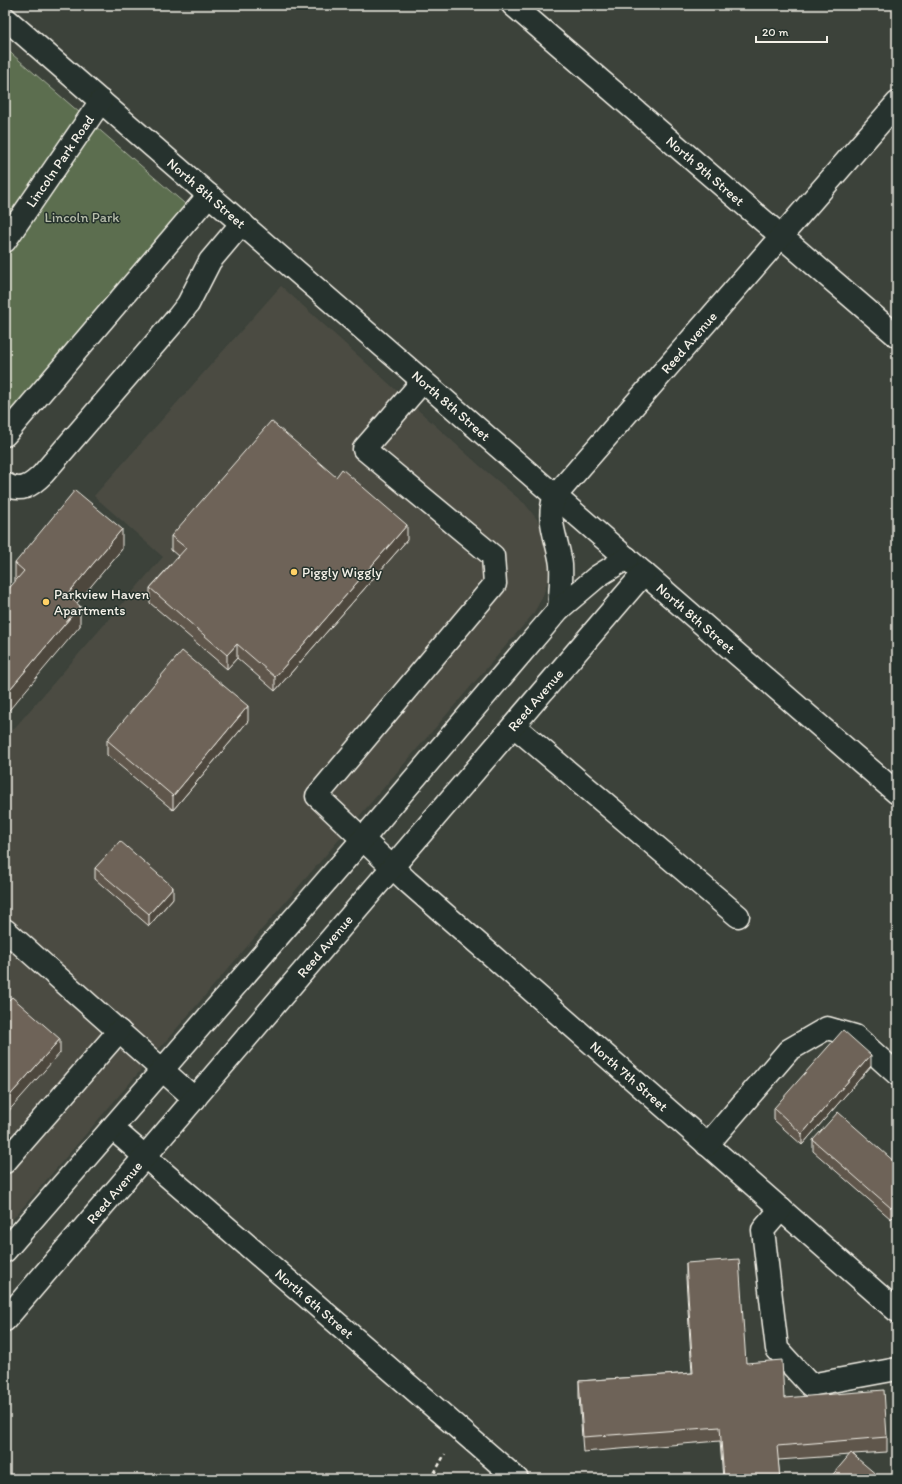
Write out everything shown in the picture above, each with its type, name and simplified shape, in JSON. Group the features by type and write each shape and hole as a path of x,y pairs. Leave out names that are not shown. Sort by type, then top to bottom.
{"street":[{"name":"North 9th Street","path":"513,5 897,336"},
{"name":"North 8th Street","path":"5,18 556,495 897,793"},
{"name":"Lincoln Park Road","path":"5,241 101,101"},
{"name":"Reed Avenue","path":"559,609 561,567 551,516 552,502 556,495 897,103"},
{"path":"5,435 209,195"},
{"path":"5,484 16,489 23,489 35,482 43,474 178,318 188,304 210,261 242,223"},
{"name":"North 7th Street","path":"423,381 364,448 493,556 494,584 317,796 393,868 897,1311"},
{"path":"5,1251 362,840 559,609 598,576 628,558"},
{"name":"Reed Avenue","path":"5,1320 644,573"},
{"path":"514,726 738,916"},
{"path":"5,930 195,1099"},
{"path":"707,1145 789,1050 827,1028 855,1036 897,1074"},
{"path":"5,1162 119,1031"},
{"name":"North 6th Street","path":"112,1128 517,1479"},
{"path":"781,1210 763,1230 777,1349 810,1385 897,1370"}],"path":[{"path":"431,1479 445,1454"}],"shaded area":[{"path":"281,286 480,466 525,504 539,522 546,541 550,559 548,580 542,598 533,614 5,1228 5,739 163,557 94,496"}],"green space":[{"name":"Lincoln Park","path":"5,48 192,210 5,421"}],"building":[{"path":"271,421 336,477 342,469 407,525 275,677 237,644 227,655 150,588 186,548 171,536"},
{"name":"Parkview Haven Apartments","path":"75,490 122,529 67,595 80,606 5,695 5,593 24,571 15,563"},
{"path":"182,651 248,706 173,796 107,740"},
{"path":"120,841 173,887 149,914 95,868"},
{"path":"12,997 60,1039 5,1101 5,1004"},
{"path":"843,1030 871,1055 802,1134 774,1108"},
{"path":"838,1112 897,1164 897,1202 891,1208 813,1140"},
{"path":"739,1259 746,1363 782,1360 784,1398 884,1390 887,1437 777,1446 780,1479 724,1479 720,1427 583,1437 579,1381 693,1373 686,1263"},
{"path":"851,1453 878,1476 875,1479 829,1479"}],"place":[{"name":"Piggly Wiggly","path":"294,572"},
{"name":"Parkview Haven Apartments","path":"46,602"}]}
